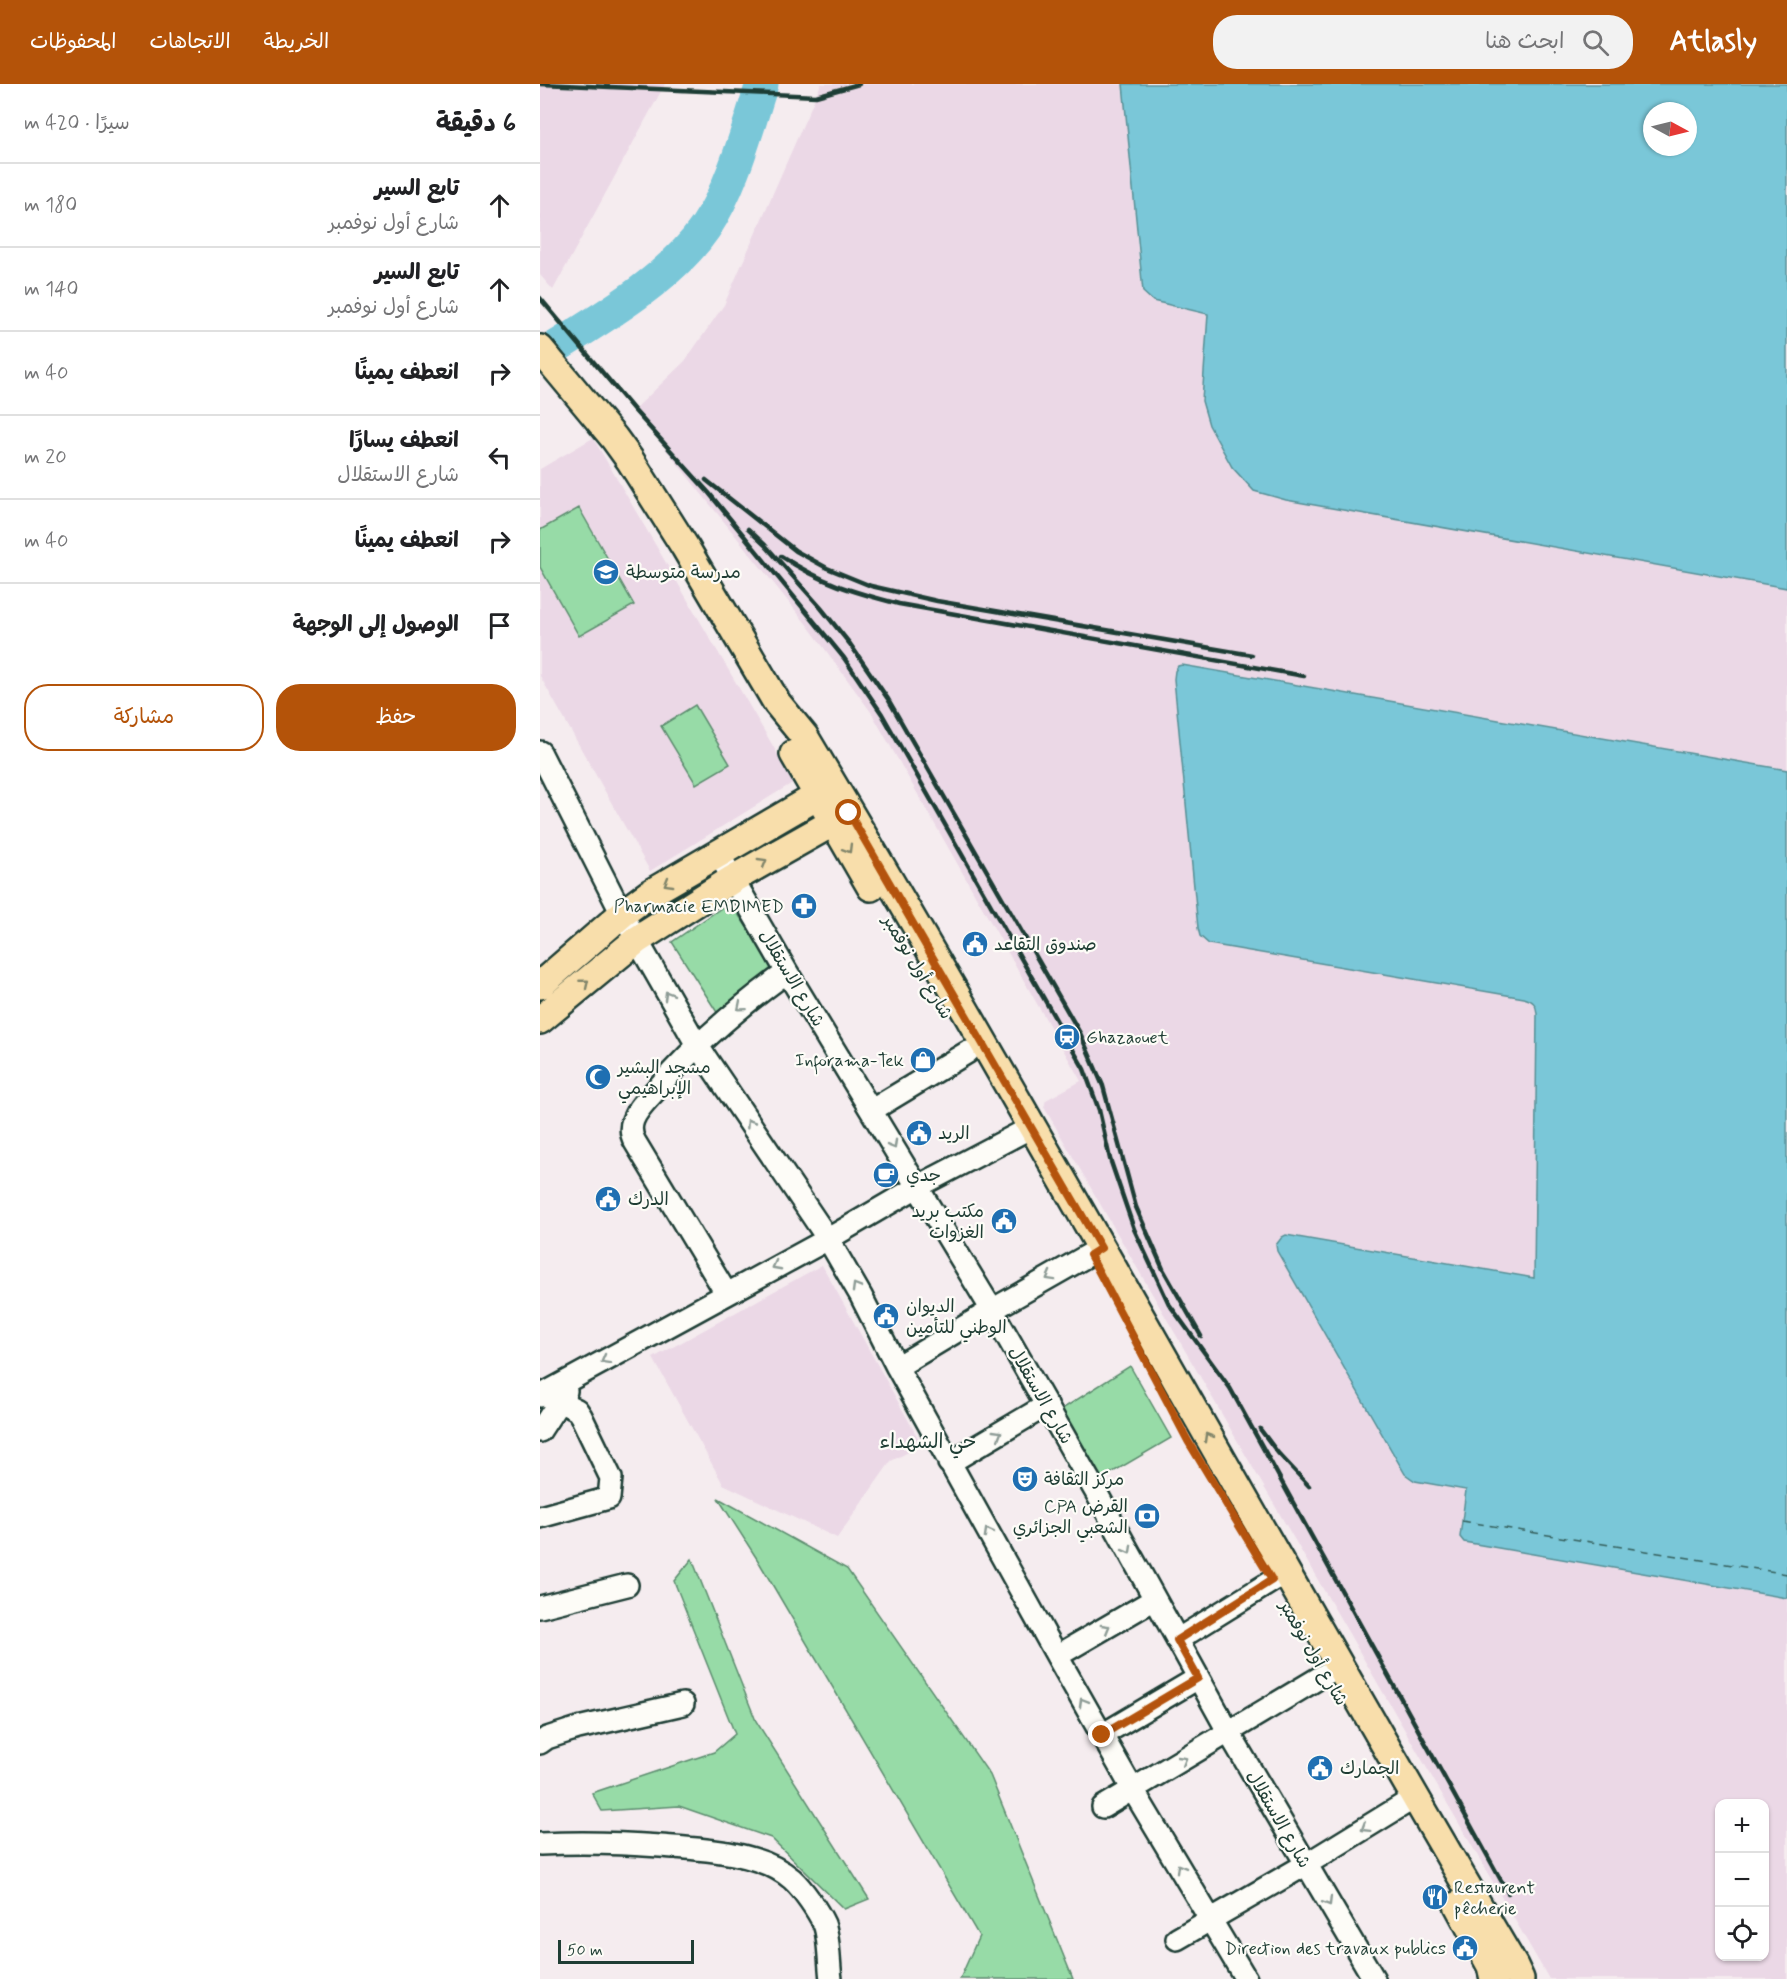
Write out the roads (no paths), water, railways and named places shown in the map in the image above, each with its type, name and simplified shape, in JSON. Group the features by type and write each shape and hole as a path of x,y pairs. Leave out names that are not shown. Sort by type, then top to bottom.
{"main road":[{"path":"540,349 614,438 685,547 777,703 804,736 825,791 841,818 733,879 637,940 540,1020"},
{"path":"540,985 622,914 649,894 825,791"},
{"name":"شارع أول نوفمبر","path":"841,818 968,1052 1025,1130"},
{"name":"شارع أول نوفمبر","path":"841,818 1025,1130 1408,1802 1515,1971"}],"street":[{"path":"540,752 622,914 698,1045 828,1239 1057,1656 1133,1790 1246,1979"},
{"name":"شارع الاستقلال","path":"719,854 787,972 993,1310 1229,1733 1374,1979"},
{"path":"726,1293 635,1142 631,1124 636,1113 698,1045 748,1001 787,972"},
{"path":"872,1110 968,1052"},
{"path":"540,1431 550,1398 574,1378 828,1239 917,1186 1025,1130"},
{"path":"897,1367 1095,1252"},
{"path":"540,1517 609,1498 611,1490 611,1478 581,1416 577,1410 550,1398"},
{"path":"949,1463 1047,1405"},
{"path":"1177,1640 1278,1576"},
{"path":"540,1607 627,1585"},
{"path":"1057,1656 1155,1599"},
{"path":"1103,1807 1333,1670"},
{"path":"1102,1735 1198,1678"},
{"path":"540,1743 547,1738 578,1728 683,1704"},
{"path":"1177,1939 1408,1802"},
{"path":"540,1844 621,1844 703,1849 731,1852 768,1865 791,1878 825,1925 831,1979"}],"water":[{"path":"1123,84 1787,84 1787,588 1286,500 1254,491 1232,467 1209,425 1202,401 1208,314 1153,301 1143,292"},
{"path":"1178,666 1787,770 1787,1598 1464,1542 1460,1537 1466,1490 1415,1481 1405,1474 1277,1251 1276,1245 1286,1235 1534,1278 1536,1008 1534,1003 1524,998 1209,944 1200,936 1174,679 1175,671"}],"waterway":[{"path":"540,357 629,300 671,266 690,247 705,228 723,195 738,158 762,84"}],"railway":[{"path":"541,84 816,96 859,84"},
{"path":"540,298 634,410 709,493 844,658 882,714 1084,1069 1099,1110 1110,1159 1134,1229 1169,1304 1230,1388 1508,1893"},
{"path":"706,480 796,551 827,568 871,586 937,601 1252,655"},
{"path":"748,529 821,608 850,644 888,699 1080,1033 1103,1086 1136,1207 1163,1269 1201,1336"},
{"path":"781,556 838,586 899,604 1304,676"},
{"path":"1260,1429 1278,1453 1309,1486"}],"place":[{"name":"مدرسة متوسطة","path":"606,572"},
{"name":"Pharmacie EMDIMED","path":"804,906"},
{"name":"صندوق التقاعد","path":"975,944"},
{"name":"Ghazaouet","path":"1067,1037"},
{"name":"Inforama-Tek","path":"923,1060"},
{"name":"مسجد البشير الإبراهيمي","path":"598,1077"},
{"name":"الريد","path":"919,1133"},
{"name":"جدي","path":"886,1175"},
{"name":"الدرك","path":"608,1199"},
{"name":"مكتب بريد الغزوات","path":"1004,1221"},
{"name":"الديوان الوطني للتأمين","path":"886,1316"},
{"name":"مركز الثقافة","path":"1025,1479"},
{"name":"CPA القرض الشعبي الجزائري","path":"1147,1516"},
{"name":"الجمارك","path":"1320,1768"},
{"name":"Restaurent pêcherie","path":"1435,1897"},
{"name":"Direction des travaux publics","path":"1465,1948"}],"district":[{"name":"حي الشهداء","path":"928,1441"}]}
